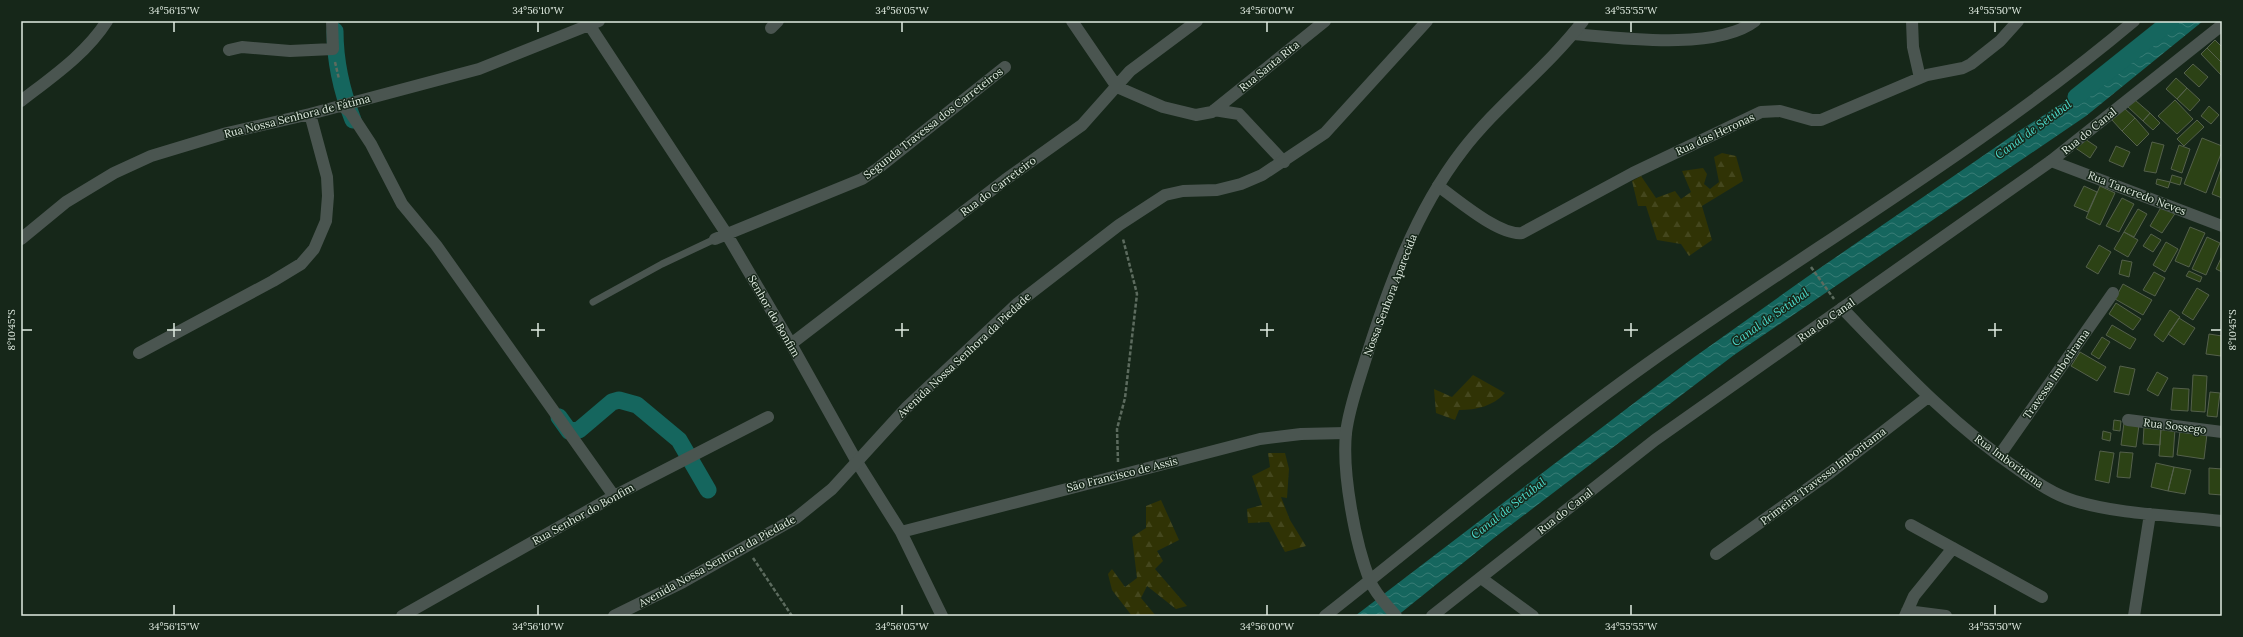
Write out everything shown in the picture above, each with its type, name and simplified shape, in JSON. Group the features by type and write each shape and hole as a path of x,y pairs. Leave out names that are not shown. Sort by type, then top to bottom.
{"street":[{"path":"21,101 60,71 81,52 107,21"},
{"path":"229,50 242,47 290,50 333,49 332,21"},
{"path":"1072,21 1117,87 1163,107 1191,114 1202,115 1214,110 1239,114 1284,162"},
{"name":"Rua do Carreteiro","path":"792,344 1005,180 1082,125 1140,63 1197,21"},
{"name":"Rua Santa Rita","path":"1214,110 1325,21"},
{"name":"Avenida Nossa Senhora da Piedade","path":"614,616 683,582 746,548 796,518 832,489 906,408 1018,303 1119,225 1165,195 1183,191 1217,190 1241,184 1262,175 1284,162 1325,133 1427,21"},
{"name":"Nossa Senhora Aparecida","path":"1396,616 1378,595 1370,580 1358,536 1350,497 1345,457 1346,433 1351,407 1379,320 1404,254 1422,213 1438,186 1456,159 1475,135 1573,34 1583,21"},
{"path":"1573,34 1684,40 1704,38 1741,29 1755,21"},
{"path":"1912,21 1914,47 1920,78"},
{"name":"Rua das Heronas","path":"1438,186 1508,232 1522,233 1633,173 1761,112 1780,110 1812,120 1826,119 1920,78 1971,64 2000,41 2018,21"},
{"path":"1325,616 1522,460 1646,366 1972,145 2097,52 2134,21"},
{"name":"Rua Nossa Senhora de Fátima","path":"21,239 66,202 114,173 151,156 227,133 310,114 347,110 367,98 479,69 594,23"},
{"name":"Senhor do Bonfim","path":"594,23 726,233 792,344 856,462 901,532 942,616"},
{"name":"Rua do Canal","path":"1432,616 1655,440 2051,161 2222,25"},
{"name":"Segunda Travessa dos Carreteiros","path":"715,239 726,233 862,179 877,169 1005,67"},
{"path":"347,110 371,144 402,204 436,245 614,496"},
{"path":"139,353 272,281 301,264 312,253 326,221 328,196 327,177 310,114"},
{"name":"Rua Tancredo Neves","path":"2051,161 2222,226"},
{"name":"Travessa Imbotirama","path":"1999,456 2113,293"},
{"name":"Rua Imboritama","path":"1842,308 1928,397 1999,456 2046,488 2074,501 2150,514 2222,522"},
{"name":"Primeira Travessa Imboritama","path":"1716,554 1831,472 1928,397"},
{"name":"Rua Senhor do Bonfim","path":"402,616 614,496 768,417"},
{"name":"Rua Sossego","path":"2128,420 2222,432"},
{"name":"São Francisco de Assis","path":"901,532 1119,474 1260,439 1301,434 1346,433"},
{"path":"2134,616 2150,514"},
{"path":"1911,525 2042,597"},
{"path":"1946,616 1906,613 1914,596 1953,548"},
{"path":"1481,578 1533,616"}],"lane":[{"path":"593,302 662,264 715,239"}],"path":[{"path":"1119,225 1137,294 1125,398 1117,430 1119,474"},
{"path":"1812,269 1830,293"},
{"path":"746,548 792,616"}],"green space":[{"path":"1722,153 1736,156 1743,181 1702,206 1712,240 1689,256 1681,244 1657,240 1646,206 1638,206 1632,181 1641,176 1656,198 1675,191 1681,199 1691,192 1682,171 1703,168 1707,174 1704,184 1710,189 1719,182 1714,157"},
{"path":"1473,375 1505,393 1490,404 1472,409 1459,410 1455,420 1436,413 1434,389 1452,397"},
{"path":"1268,453 1285,453 1289,469 1287,498 1281,497 1290,520 1306,546 1285,552 1269,522 1248,523 1247,509 1262,505 1252,476 1270,467"},
{"path":"1161,500 1179,540 1157,551 1163,561 1155,569 1187,606 1176,609 1147,586 1141,598 1156,616 1132,616 1112,590 1108,574 1112,569 1125,587 1137,578 1132,537 1146,528 1146,506"}],"water":[{"path":"2171,21 2203,21 2086,116 1734,355 1494,538 1397,616 1355,616 1693,358 1807,277 2022,129 2093,84"}],"building":[{"path":"2215,40 2222,47 2222,63 2207,48"},
{"path":"2207,48 2222,63 2222,76 2201,54"},
{"path":"2193,64 2208,77 2199,87 2184,73"},
{"path":"2176,78 2187,88 2177,99 2166,89"},
{"path":"2187,88 2200,100 2190,111 2177,99"},
{"path":"2135,100 2150,113 2143,121 2128,107"},
{"path":"2175,100 2193,119 2177,134 2158,116"},
{"path":"2209,106 2219,115 2211,124 2201,116"},
{"path":"2124,108 2135,118 2122,131 2112,120"},
{"path":"2150,113 2160,123 2153,130 2143,121"},
{"path":"2135,118 2149,134 2137,146 2122,131"},
{"path":"2197,120 2204,127 2184,146 2177,139"},
{"path":"2202,138 2222,146 2222,151 2206,193 2184,184"},
{"path":"2085,139 2097,147 2090,158 2074,147"},
{"path":"2152,142 2164,145 2156,173 2144,171"},
{"path":"2179,145 2190,149 2182,173 2171,169"},
{"path":"2116,146 2130,152 2123,167 2109,161"},
{"path":"2222,166 2222,198 2212,194"},
{"path":"2172,175 2182,178 2180,185 2170,182"},
{"path":"2157,179 2170,182 2168,188 2156,184"},
{"path":"2084,186 2097,192 2088,212 2074,206"},
{"path":"2100,186 2115,193 2100,225 2086,218"},
{"path":"2122,198 2134,204 2119,232 2106,226"},
{"path":"2163,204 2176,212 2162,233 2150,226"},
{"path":"2138,209 2147,214 2134,237 2124,232"},
{"path":"2190,227 2205,233 2189,267 2175,261"},
{"path":"2124,232 2138,240 2128,257 2114,249"},
{"path":"2151,234 2161,240 2153,252 2143,246"},
{"path":"2207,237 2220,243 2206,275 2192,269"},
{"path":"2166,242 2178,249 2165,272 2153,265"},
{"path":"2099,245 2111,252 2098,274 2086,267"},
{"path":"2222,256 2222,272 2216,269"},
{"path":"2122,260 2132,262 2129,277 2119,274"},
{"path":"2189,271 2202,277 2200,282 2186,276"},
{"path":"2154,272 2165,278 2155,296 2143,290"},
{"path":"2123,284 2152,300 2143,315 2115,299"},
{"path":"2197,288 2209,295 2193,320 2182,313"},
{"path":"2116,303 2141,319 2133,330 2109,314"},
{"path":"2170,310 2180,317 2163,342 2154,335"},
{"path":"2179,318 2195,328 2184,345 2168,334"},
{"path":"2112,325 2136,339 2130,349 2106,335"},
{"path":"2209,334 2222,336 2221,356 2206,354"},
{"path":"2102,337 2110,342 2099,359 2091,354"},
{"path":"2080,352 2106,367 2097,381 2071,366"},
{"path":"2120,366 2135,369 2129,395 2114,392"},
{"path":"2157,372 2168,378 2158,396 2147,390"},
{"path":"2193,375 2207,376 2205,412 2191,411"},
{"path":"2173,388 2189,389 2188,411 2171,410"},
{"path":"2210,392 2220,393 2217,417 2207,416"},
{"path":"2114,420 2121,421 2120,431 2113,430"},
{"path":"2124,423 2139,425 2136,447 2121,445"},
{"path":"2144,427 2161,428 2160,445 2143,444"},
{"path":"2161,428 2175,429 2173,457 2159,456"},
{"path":"2103,431 2111,433 2110,441 2102,439"},
{"path":"2180,431 2207,434 2204,459 2177,455"},
{"path":"2100,451 2114,453 2109,483 2095,480"},
{"path":"2120,452 2133,453 2130,478 2117,477"},
{"path":"2156,463 2174,467 2168,491 2151,487"},
{"path":"2174,467 2191,470 2185,494 2168,491"},
{"path":"2209,468 2222,469 2222,495 2209,494"}],"waterway":[{"name":"Canal de Setúbal","path":"2076,97 2171,21"},
{"path":"335,31 336,54 340,77 353,120"},
{"path":"559,417 569,431 579,430 612,402 619,400 637,405 679,440 708,490"}]}
